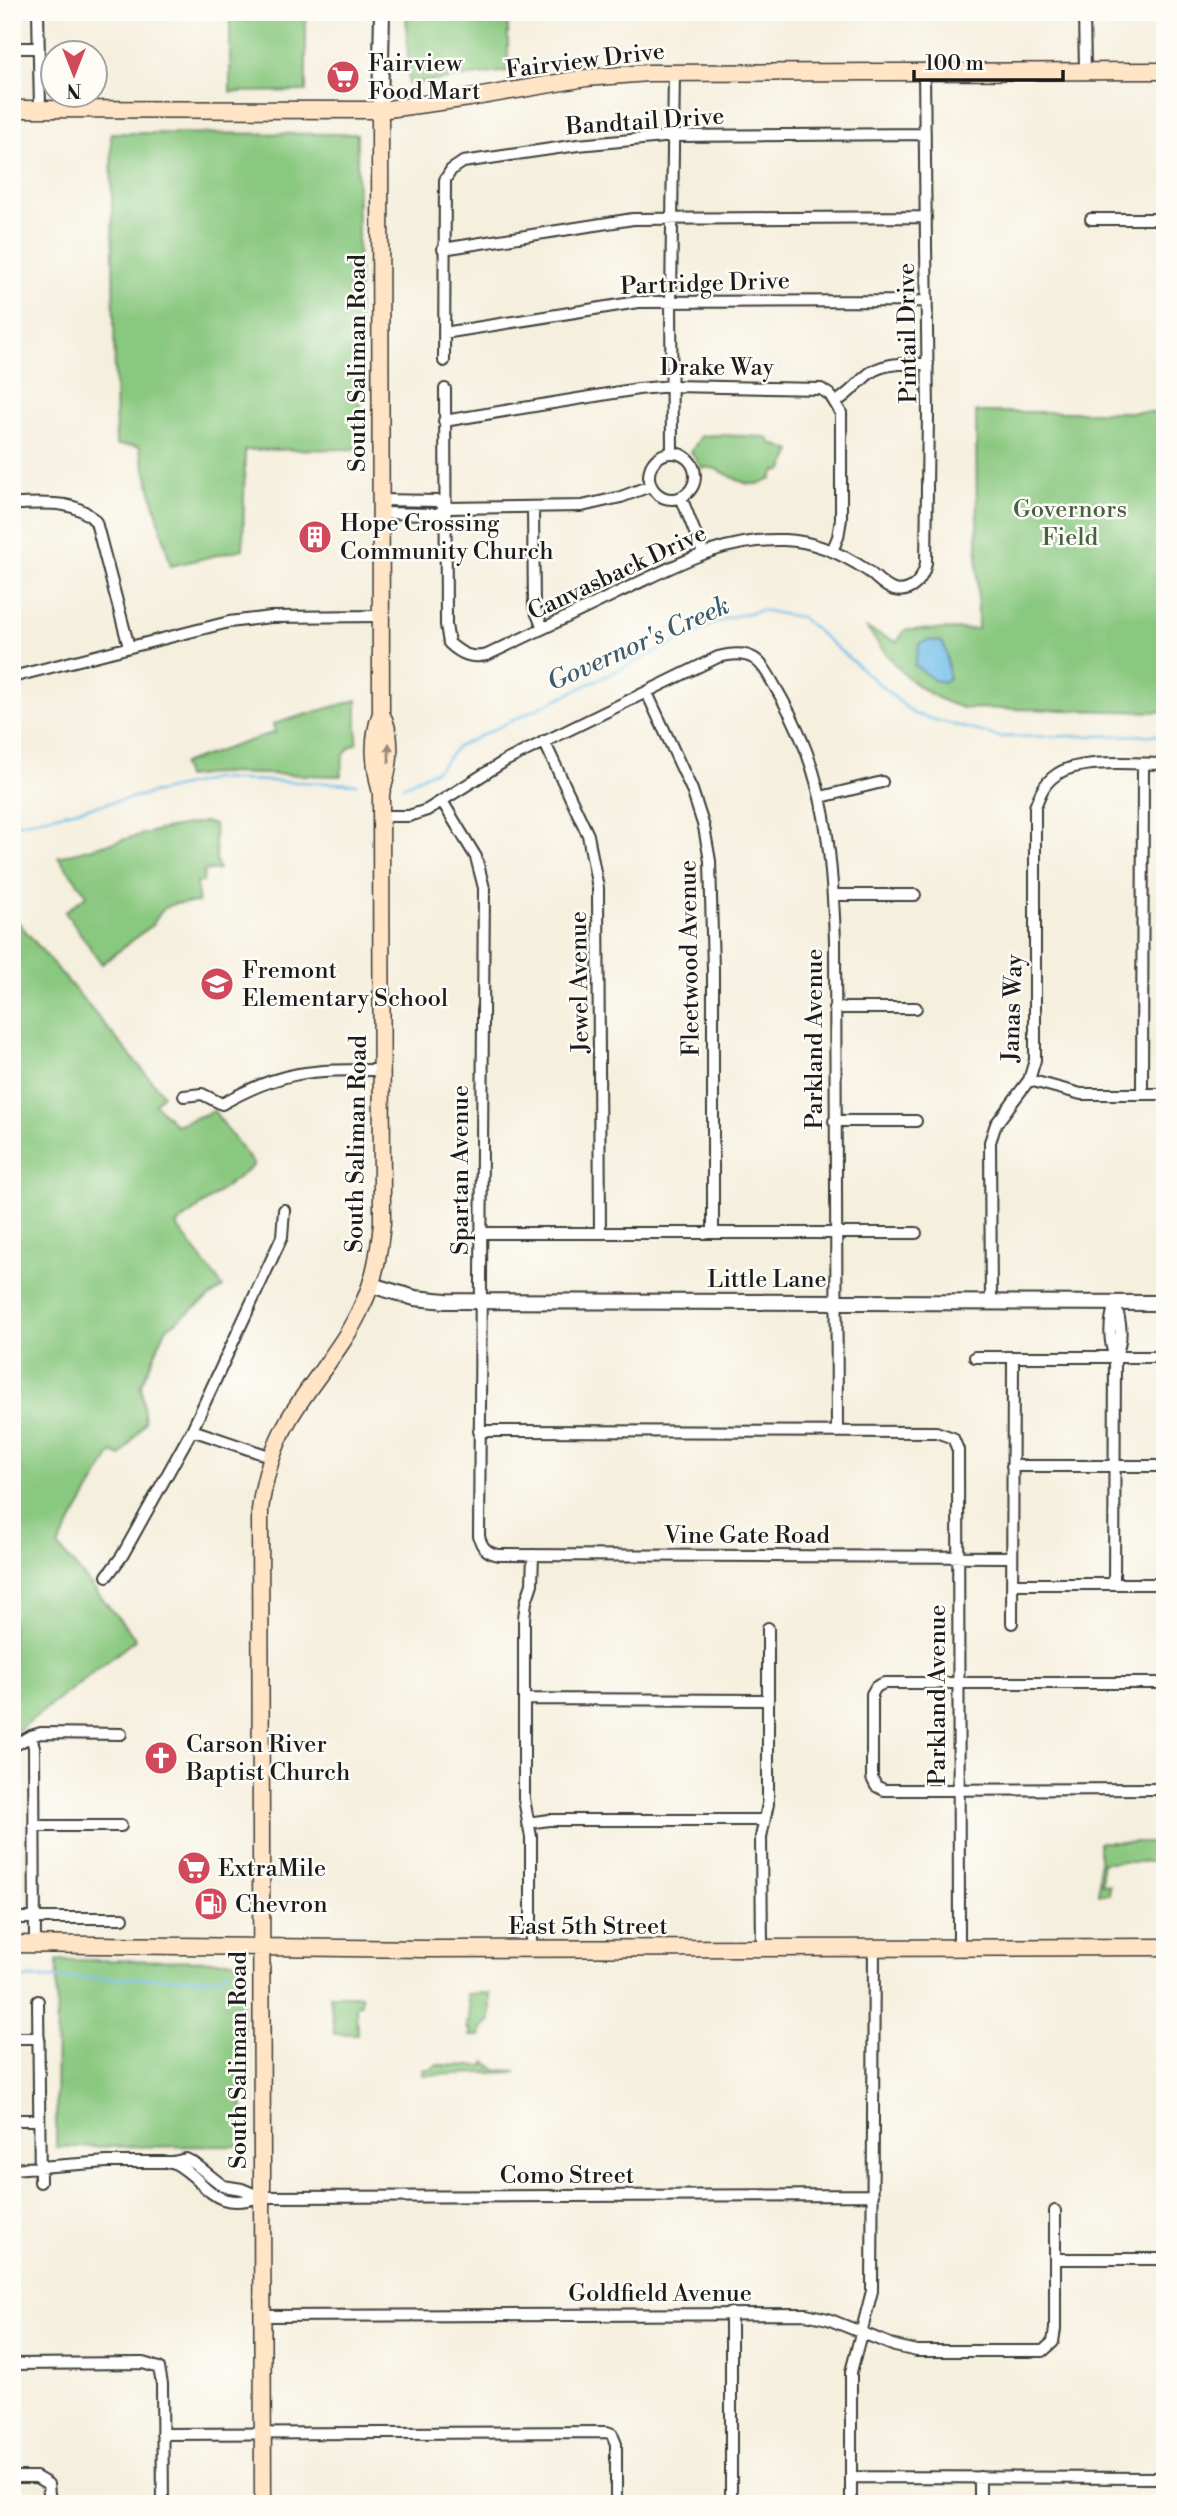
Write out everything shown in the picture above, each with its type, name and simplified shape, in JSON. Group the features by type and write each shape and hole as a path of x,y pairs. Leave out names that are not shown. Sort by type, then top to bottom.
{"main road":[{"name":"Fairview Drive","path":"12,110 380,110 471,98 586,78 674,72 1165,71"},
{"name":"South Saliman Road","path":"263,2504 259,1522 263,1490 272,1457 296,1408 352,1326 371,1285 379,1252 382,1214 381,793 374,766 374,734 381,713 380,110"},
{"name":"East 5th Street","path":"12,1944 366,1949 1165,1947"}],"street":[{"path":"38,12 38,38"},
{"name":"South Saliman Road","path":"380,110 383,12"},
{"path":"1084,12 1084,71"},
{"path":"12,48 38,48"},
{"path":"672,452 674,72"},
{"name":"Pintail Drive","path":"910,588 922,578 926,563 928,364 924,72"},
{"name":"Bandtail Drive","path":"444,361 445,180 452,170 463,162 578,145 674,136 925,134"},
{"path":"443,249 633,219 926,217"},
{"path":"1091,219 1165,219"},
{"name":"Partridge Drive","path":"444,333 638,302 927,301"},
{"path":"832,551 841,519 841,413 836,402 853,390 864,377 881,367 928,364"},
{"name":"Drake Way","path":"444,421 671,386 821,389 836,402"},
{"path":"445,389 447,508"},
{"path":"672,452 686,457 694,471 692,486 681,497 667,498 660,496 650,486 648,478 652,463 664,453 672,452"},
{"path":"380,506 437,514 447,508 582,506 621,497 650,486"},
{"path":"681,497 703,552"},
{"path":"417,500 417,513"},
{"path":"380,506 417,500 438,501 447,508"},
{"path":"12,504 75,506 89,513 96,522 129,647"},
{"name":"Canvasback Drive","path":"447,508 446,625 449,643 458,652 473,657 487,655 703,552 738,543 775,540 803,543 832,551 862,567 889,589 910,588"},
{"path":"533,508 534,607 543,628"},
{"path":"12,677 229,622 271,617 380,616"},
{"name":"Parkland Avenue","path":"647,693 718,657 742,653 752,656 760,662 800,733 821,797 829,833 834,895 836,1432 936,1432 947,1434 956,1441 959,1948"},
{"path":"381,817 412,815 442,801 491,769 544,741 647,693"},
{"name":"Fleetwood Avenue","path":"647,693 692,790 704,827 710,861 713,970 713,1233"},
{"name":"Jewel Avenue","path":"544,741 587,835 598,888 600,1233"},
{"path":"1142,1094 1143,764 1165,764"},
{"name":"Janas Way","path":"991,1303 990,1142 996,1124 1029,1080 1035,1060 1035,807 1042,788 1057,774 1079,765 1143,764"},
{"path":"821,797 882,782"},
{"name":"Spartan Avenue","path":"442,801 476,857 484,888 479,1536 485,1549"},
{"path":"834,895 915,895"},
{"path":"834,1008 916,1008"},
{"path":"184,1096 202,1094 222,1104 241,1093 289,1074 323,1070 382,1070"},
{"path":"1029,1080 1081,1094 1165,1094"},
{"path":"834,1121 916,1121"},
{"path":"107,1576 122,1556 192,1430 282,1237 284,1210"},
{"path":"480,1233 916,1233"},
{"name":"Little Lane","path":"371,1285 423,1299 480,1301 1165,1303"},
{"path":"1114,1584 1115,1357 1110,1345 1110,1319 1115,1303"},
{"path":"975,1357 1165,1357"},
{"path":"1012,1623 1013,1357"},
{"path":"192,1430 272,1457"},
{"path":"479,1431 836,1432"},
{"path":"1012,1466 1165,1466"},
{"name":"Vine Gate Road","path":"485,1549 495,1555 1012,1556"},
{"path":"531,1949 531,1837 524,1799 524,1611 532,1584 533,1555"},
{"path":"1012,1584 1165,1584"},
{"path":"762,1949 761,1837 768,1804 768,1629"},
{"path":"1165,1683 884,1683 876,1687 872,1694 872,1778 876,1786 884,1790 1165,1789"},
{"path":"524,1699 768,1700"},
{"path":"12,1747 41,1733 121,1734"},
{"path":"31,1736 34,1747 35,1944"},
{"path":"527,1823 549,1820 764,1820"},
{"path":"34,1826 121,1826"},
{"path":"12,1918 123,1918"},
{"path":"851,2504 851,2372 872,2291 874,1948"},
{"path":"38,2001 40,2182"},
{"path":"12,2038 39,2038"},
{"path":"12,2120 40,2120"},
{"name":"Como Street","path":"12,2169 107,2162 173,2162 188,2159 223,2186 242,2189 261,2197 873,2195"},
{"path":"1055,2211 1055,2259 1165,2259"},
{"name":"Goldfield Avenue","path":"262,2316 806,2314 828,2319 895,2346 918,2351 1038,2351 1050,2346 1055,2329 1055,2259"},
{"path":"731,2313 731,2504"},
{"path":"12,2364 143,2363 159,2368 162,2384 163,2504"},
{"path":"162,2434 601,2431 612,2434 616,2444 616,2504"},
{"path":"12,2477 36,2477 48,2484 50,2504"},
{"path":"851,2477 1165,2478"},
{"path":"980,2477 980,2504"}],"green space":[{"path":"230,12 306,12 306,91 230,92"},
{"path":"406,12 508,12 508,71 409,84"},
{"path":"111,133 357,134 360,449 245,450 243,549 171,566 139,446 116,445"},
{"name":"Governors Field","path":"976,412 1165,412 1165,712 963,708 932,695 908,678 867,629 897,642 905,630 978,629"},
{"path":"701,436 767,437 771,443 792,451 782,471 776,471 772,479 749,484 716,469 702,468 691,452"},
{"path":"357,700 357,743 345,753 341,776 222,773 186,777 182,764 275,732 273,724"},
{"path":"204,822 214,825 219,870 204,871 203,882 196,883 199,902 173,904 164,908 152,925 102,964 65,912 87,895 58,857 159,830"},
{"path":"12,915 163,1094 155,1104 176,1125 214,1111 254,1165 176,1225 223,1287 166,1329 141,1385 145,1422 121,1456 112,1452 58,1546 136,1639 12,1735"},
{"path":"1099,1842 1165,1842 1165,1851 1157,1851 1157,1862 1102,1862 1102,1884 1109,1885 1109,1894 1099,1894"},
{"path":"57,1960 234,1961 242,1969 243,2146 56,2147"},
{"path":"490,1993 490,2020 481,2029 481,2036 470,2036 470,2028 467,2028 467,2022 470,2021 467,1994"},
{"path":"330,1995 361,1995 361,2004 356,2005 357,2034 334,2034"},
{"path":"486,2062 497,2070 516,2072 423,2075 423,2069 432,2069 436,2065 483,2066"}],"water":[{"path":"930,640 942,642 946,650 949,678 944,682 934,680 914,665 920,643"}],"waterway":[{"name":"Governor's Creek","path":"403,786 438,769 457,747 727,618 762,610 802,618 914,714 1000,737 1165,735"},
{"name":"Governor's Creek","path":"12,825 214,779 357,784"},
{"path":"12,1978 212,1978 219,1977 228,1970"}],"place":[{"name":"Fairview Food Mart","path":"343,77"},
{"name":"Hope Crossing Community Church","path":"315,537"},
{"name":"Fremont Elementary School","path":"217,984"},
{"name":"Carson River Baptist Church","path":"161,1758"},
{"name":"ExtraMile","path":"194,1868"},
{"name":"Chevron","path":"211,1904"}]}
